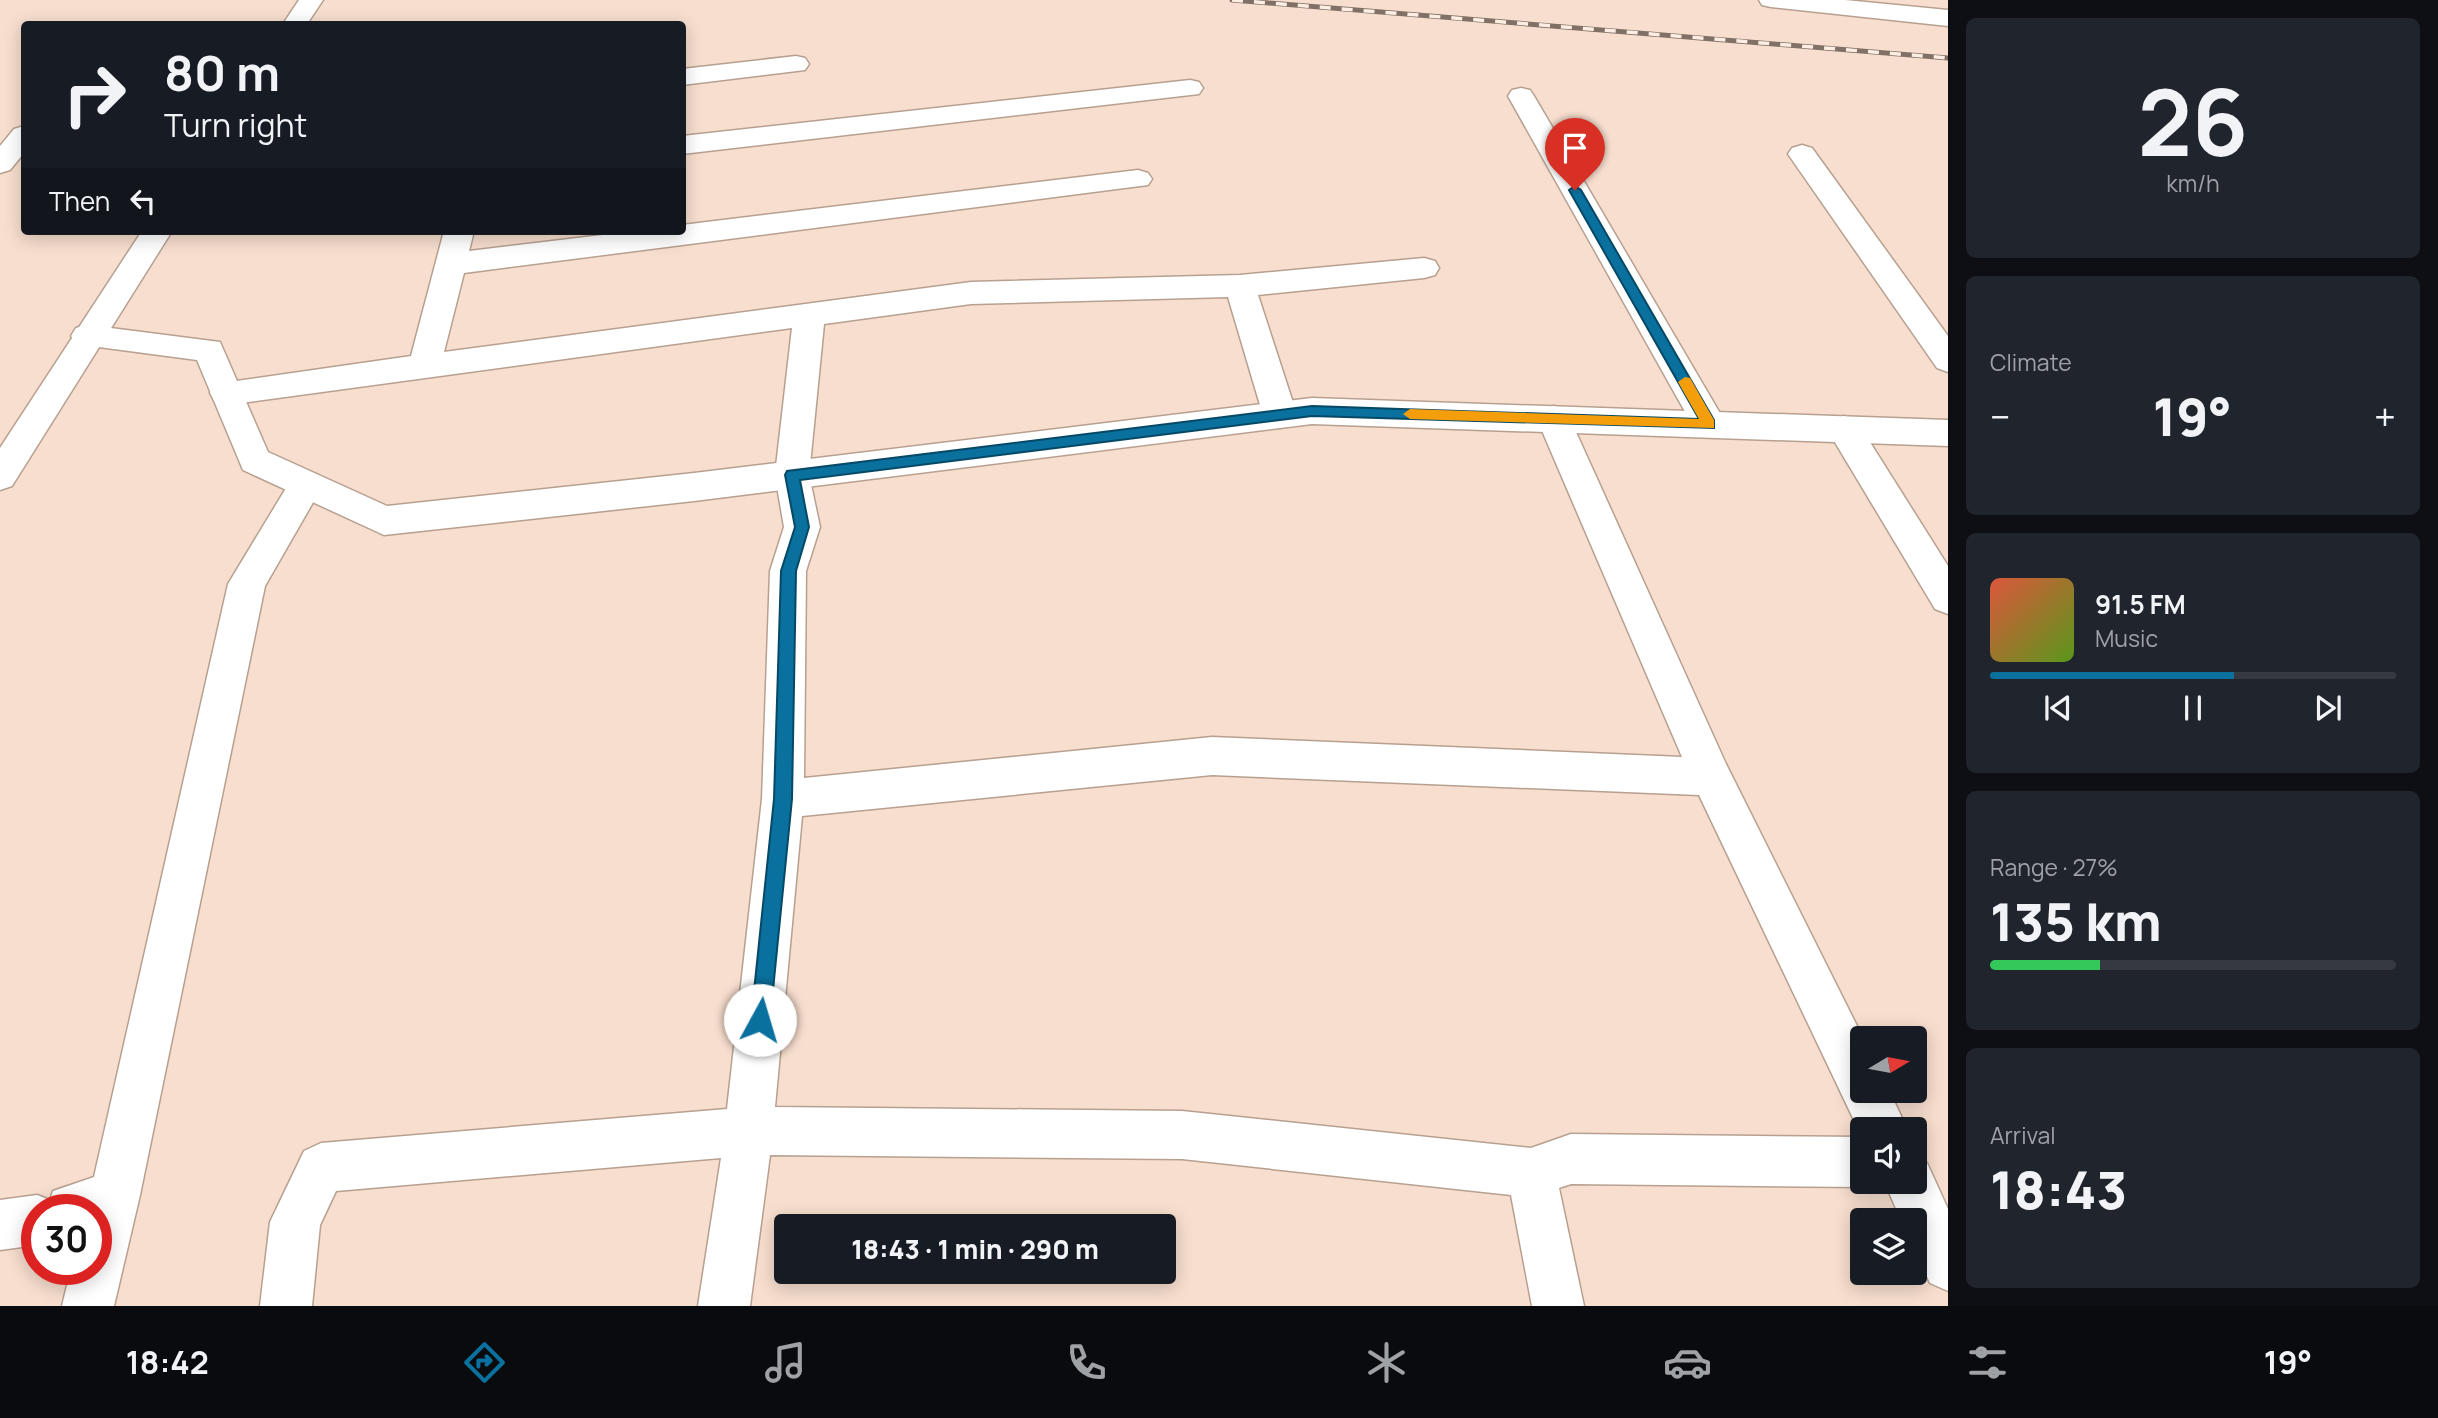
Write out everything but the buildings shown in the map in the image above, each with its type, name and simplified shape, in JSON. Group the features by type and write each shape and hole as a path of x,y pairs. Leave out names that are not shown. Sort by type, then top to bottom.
{"street":[{"path":"297,21 311,0"},
{"path":"1784,1 1948,18"},
{"path":"686,77 796,64"},
{"path":"686,145 1190,88"},
{"path":"1521,96 1709,424"},
{"path":"0,164 21,139"},
{"path":"1802,154 1948,360"},
{"path":"686,235 1138,179"},
{"path":"0,476 87,336 154,235"},
{"path":"424,366 458,235"},
{"path":"451,264 685,235"},
{"path":"227,393 971,293 1240,286 1424,268"},
{"path":"1240,286 1280,415"},
{"path":"724,1306 749,1131 783,799 788,571 802,527 792,475 809,315"},
{"path":"87,336 209,350 256,461 384,521 792,475 1312,411 1948,433"},
{"path":"1554,419 1712,777 1850,1060"},
{"path":"1844,429 1948,598"},
{"path":"95,1194 247,584 306,485"},
{"path":"783,799 1212,756 1712,777"},
{"path":"286,1306 295,1222 321,1168 749,1131 1182,1135 1531,1173 1571,1160 1850,1162"},
{"path":"1531,1173 1558,1306"},
{"path":"1915,1194 1948,1265"},
{"path":"0,1225 21,1222"},
{"path":"88,1306 89,1285"}],"railway":[{"path":"1232,0 1948,58"}],"slow traffic":[{"path":"1410,414 1709,424 1685,382"}],"route":[{"path":"760,1020 783,799 788,571 802,527 792,475 1312,411 1709,424 1575,190"}]}
